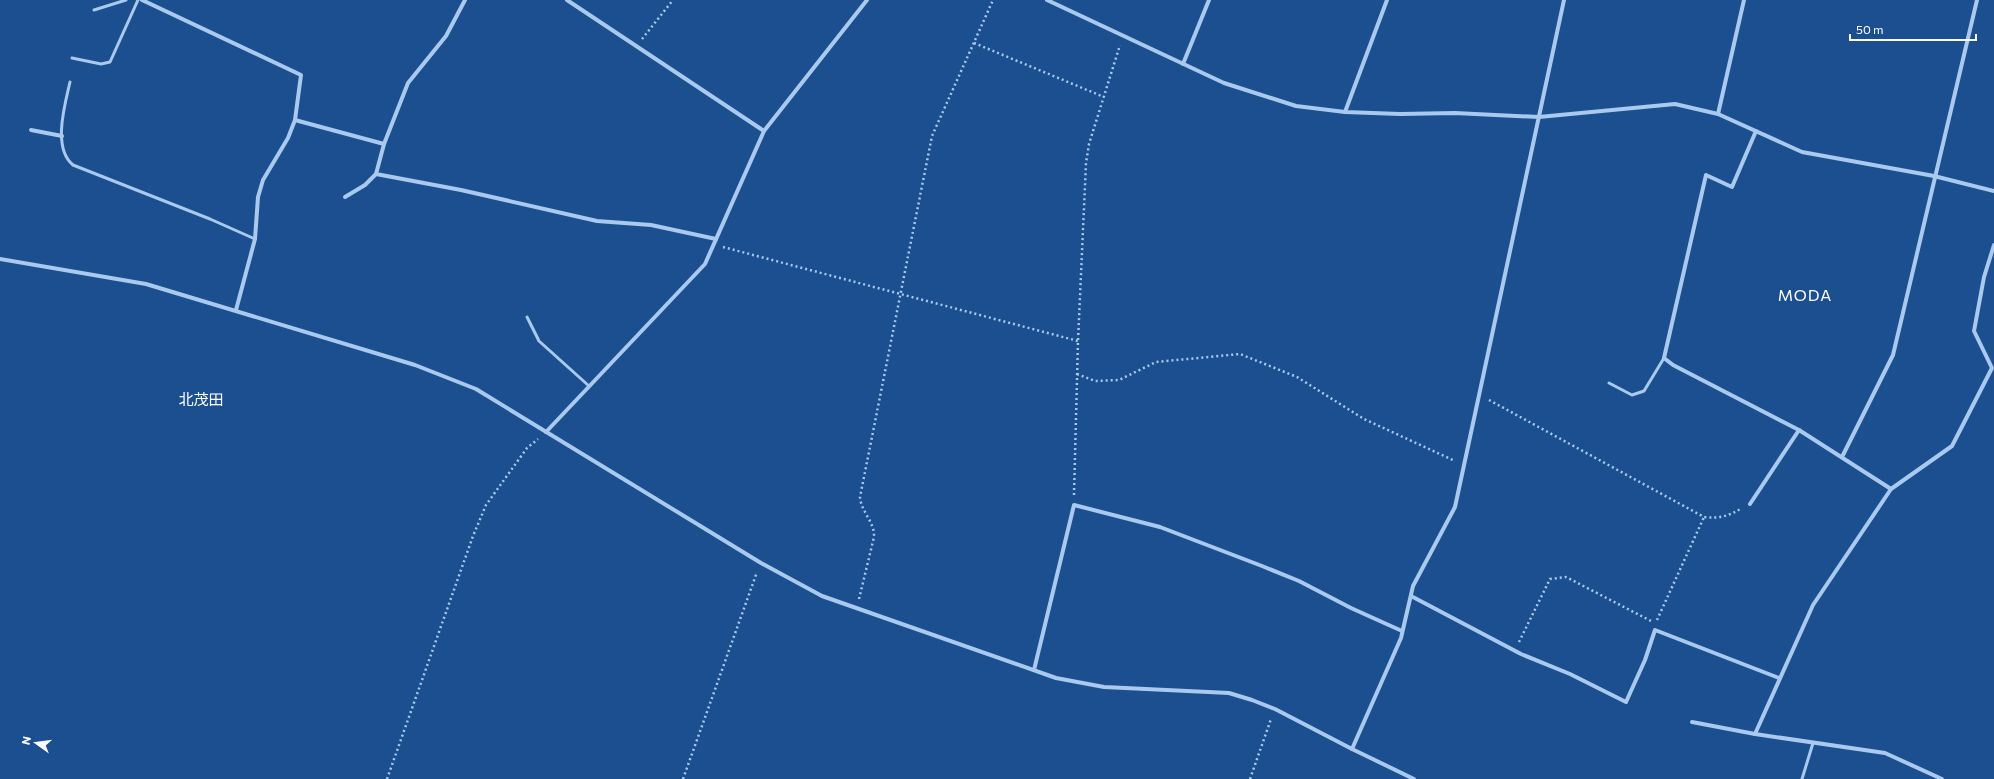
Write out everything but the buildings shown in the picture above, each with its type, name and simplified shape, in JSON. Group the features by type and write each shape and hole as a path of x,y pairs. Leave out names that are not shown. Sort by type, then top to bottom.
{"street":[{"path":"142,0 301,75 295,120 288,138 263,180 258,197 255,238 236,310"},
{"path":"345,196 366,185 376,174 384,144 408,83 446,36 465,0"},
{"path":"567,0 764,131"},
{"path":"546,432 705,264 764,131 867,0"},
{"path":"1047,0 1224,83 1296,106 1345,112 1400,114 1455,113 1539,117 1675,104 1718,114 1802,152 1934,176 1994,191"},
{"path":"1183,64 1209,0"},
{"path":"1345,112 1387,0"},
{"path":"1352,749 1401,638 1413,586 1455,507 1564,0"},
{"path":"1718,114 1744,0"},
{"path":"1842,457 1893,355 1976,0"},
{"path":"295,120 384,144"},
{"path":"31,130 62,136"},
{"path":"1756,132 1732,187 1706,175 1664,358 1673,365 1799,430 1891,489"},
{"path":"376,174 461,190 597,221 651,225 716,239"},
{"path":"1755,734 1813,605 1891,489 1952,446 1992,368 1974,331 1984,277 1994,245"},
{"path":"0,259 146,284 415,364 476,389 761,563 822,596 1063,680 1104,687 1229,694 1252,700 1275,709 1414,779"},
{"path":"1750,504 1799,430"},
{"path":"1034,670 1074,505 1160,527 1262,566 1299,581 1351,608 1402,631"},
{"path":"1411,596 1514,651 1570,674 1626,702 1645,660 1655,630 1779,678"},
{"path":"1692,722 1755,734 1885,753 1942,779"}],"lane":[{"path":"94,10 126,0"},
{"path":"72,58 101,64 110,62 138,0"},
{"path":"70,82 61,122 62,136 68,161 73,165 255,238"},
{"path":"527,317 539,341 589,386"},
{"path":"1609,383 1632,395 1644,391 1664,358"},
{"path":"1989,362 1994,362"},
{"path":"1802,779 1813,743"}],"path":[{"path":"636,46 672,0"},
{"path":"856,608 874,538 874,530 860,506 860,497 932,136 993,0"},
{"path":"1074,505 1078,341 1086,163 1123,36"},
{"path":"974,43 1104,97"},
{"path":"713,244 1078,341"},
{"path":"1077,374 1094,381 1119,380 1156,362 1240,354 1297,376 1364,419 1464,465"},
{"path":"1479,397 1494,402 1704,517 1716,519 1731,514 1750,504"},
{"path":"387,779 473,536 486,505 527,448 546,432"},
{"path":"1514,651 1550,579 1566,577 1655,623 1704,517"},
{"path":"683,779 761,563"},
{"path":"1250,779 1275,709"}],"district":[{"name":"MODA","path":"1805,294"},
{"name":"北茂田","path":"201,399"}]}
